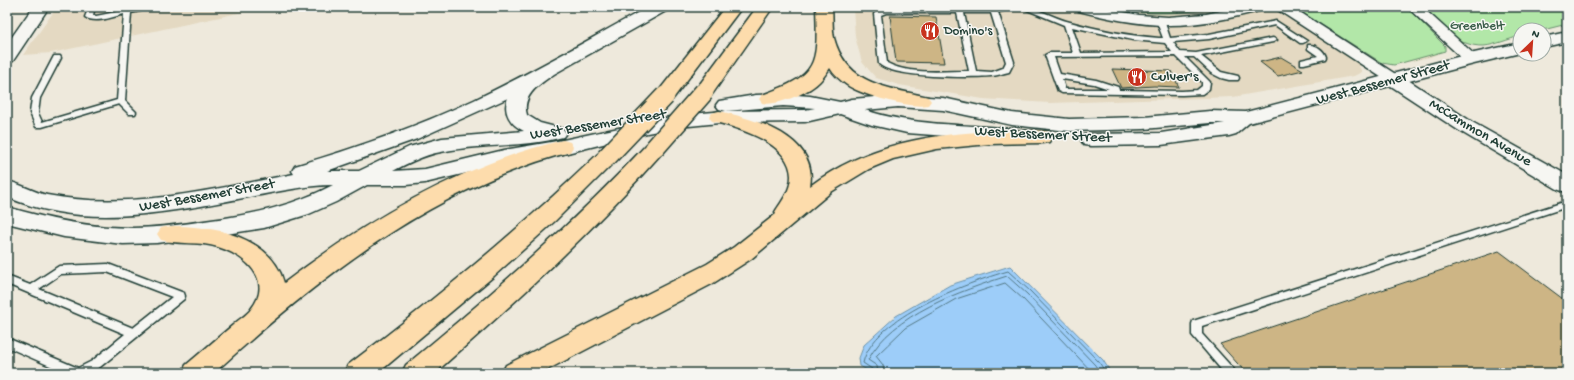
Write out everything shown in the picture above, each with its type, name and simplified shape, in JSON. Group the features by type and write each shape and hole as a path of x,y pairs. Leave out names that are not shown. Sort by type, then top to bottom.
{"highway":[{"path":"358,373 408,335 489,267 565,199 665,96 734,7"},
{"path":"416,373 543,262 596,211 655,148 704,92 765,7"},
{"path":"769,99 797,89 808,83 816,75 822,65 826,39 824,7"},
{"path":"826,39 835,60 848,77 861,85 876,90 921,101"},
{"path":"719,117 743,123 768,133 785,145 795,157 800,168 802,180 801,188 793,204 767,234"},
{"path":"516,373 686,287 729,262 767,234 838,177 859,166 878,158 916,146 943,141 984,138 1042,137"},
{"path":"196,373 260,317 305,281 415,209 491,170 563,140"},
{"path":"169,234 197,235 216,238 243,250 264,265 270,274 272,284 270,296 260,317"}],"main road":[{"path":"9,52 41,7"},
{"path":"229,192 330,163 402,137 474,108 528,78 553,67 660,7"},
{"path":"1552,40 1567,36"},
{"name":"West Bessemer Street","path":"563,140 719,117 805,116 840,108 878,102 921,101 943,104 1012,119 1069,125 1144,124 1210,117 1246,118 1471,59 1512,50"},
{"path":"553,67 524,89 517,99 516,110 518,117 523,122 563,140"},
{"name":"McCammon Avenue","path":"1395,80 1465,126 1567,185"},
{"name":"West Bessemer Street","path":"7,188 43,202 101,209 127,209 178,203 229,192 294,181 325,178 406,178 425,176 504,157 563,140 711,107 769,99 793,100 840,108 876,121 913,128 1042,137 1115,140 1161,138 1229,130 1246,118"},
{"name":"West Bessemer Street","path":"7,215 53,227 91,233 123,236 169,234 270,219 327,198 362,178"}],"street":[{"path":"1080,7 1132,18 1160,20 1197,20 1258,7"},
{"path":"1283,7 1395,80"},
{"path":"1414,7 1471,59"}],"lane":[{"path":"92,7 89,17 96,18 151,7"},
{"path":"994,11 1010,62 1006,70 992,74 902,71 887,67 881,60 877,14 880,12 885,10 994,11 1013,7"},
{"path":"1024,7 1067,24 1143,39 1196,39 1276,23 1303,41"},
{"path":"960,11 973,73"},
{"path":"120,101 128,12"},
{"path":"1160,20 1167,40 1178,54 1206,82 1206,87 1199,92 1182,93 1062,91 1049,55 1178,54 1196,55 1273,40"},
{"path":"1067,24 1078,55"},
{"path":"1304,62 1322,57 1321,53 1311,47"},
{"path":"1196,55 1211,70 1228,78 1235,78"},
{"path":"57,58 36,98 34,112 38,125 120,101"},
{"path":"1056,76 1096,82 1123,92"},
{"path":"120,101 132,112"},
{"path":"1231,373 1197,335 1196,324 1567,204"},
{"path":"7,342 78,373 96,364 180,296 108,268 59,270 31,290"},
{"path":"7,280 134,333"}],"shaded area":[{"path":"57,7 267,7 51,53 23,55"},
{"path":"853,7 1403,7 1445,46 1445,51 1430,57 1394,65 1376,61 1359,66 1362,72 1354,76 1233,97 1050,103 983,99 899,85 876,78 862,62 855,37"}],"green space":[{"path":"1100,7 1216,7 1187,12 1158,13"},
{"path":"1299,7 1406,7 1445,46 1445,51 1394,65 1382,63 1298,10"},
{"name":"Greenbelt","path":"1418,7 1567,7 1567,24 1552,28 1552,22 1512,22 1512,38 1484,46 1464,43 1439,27"}],"water":[{"path":"1010,266 1103,360 1111,373 872,373 860,366 859,358 864,345 896,316 950,285"}],"building":[{"path":"890,16 936,17 944,63 896,62"},
{"path":"1281,57 1303,70 1278,76 1260,62"},
{"path":"1112,69 1171,71 1179,87 1154,86 1121,88"},
{"path":"1499,251 1567,302 1567,373 1246,373 1220,344"}],"place":[{"name":"Domino's","path":"930,31"},
{"name":"Culver's","path":"1137,77"}]}
